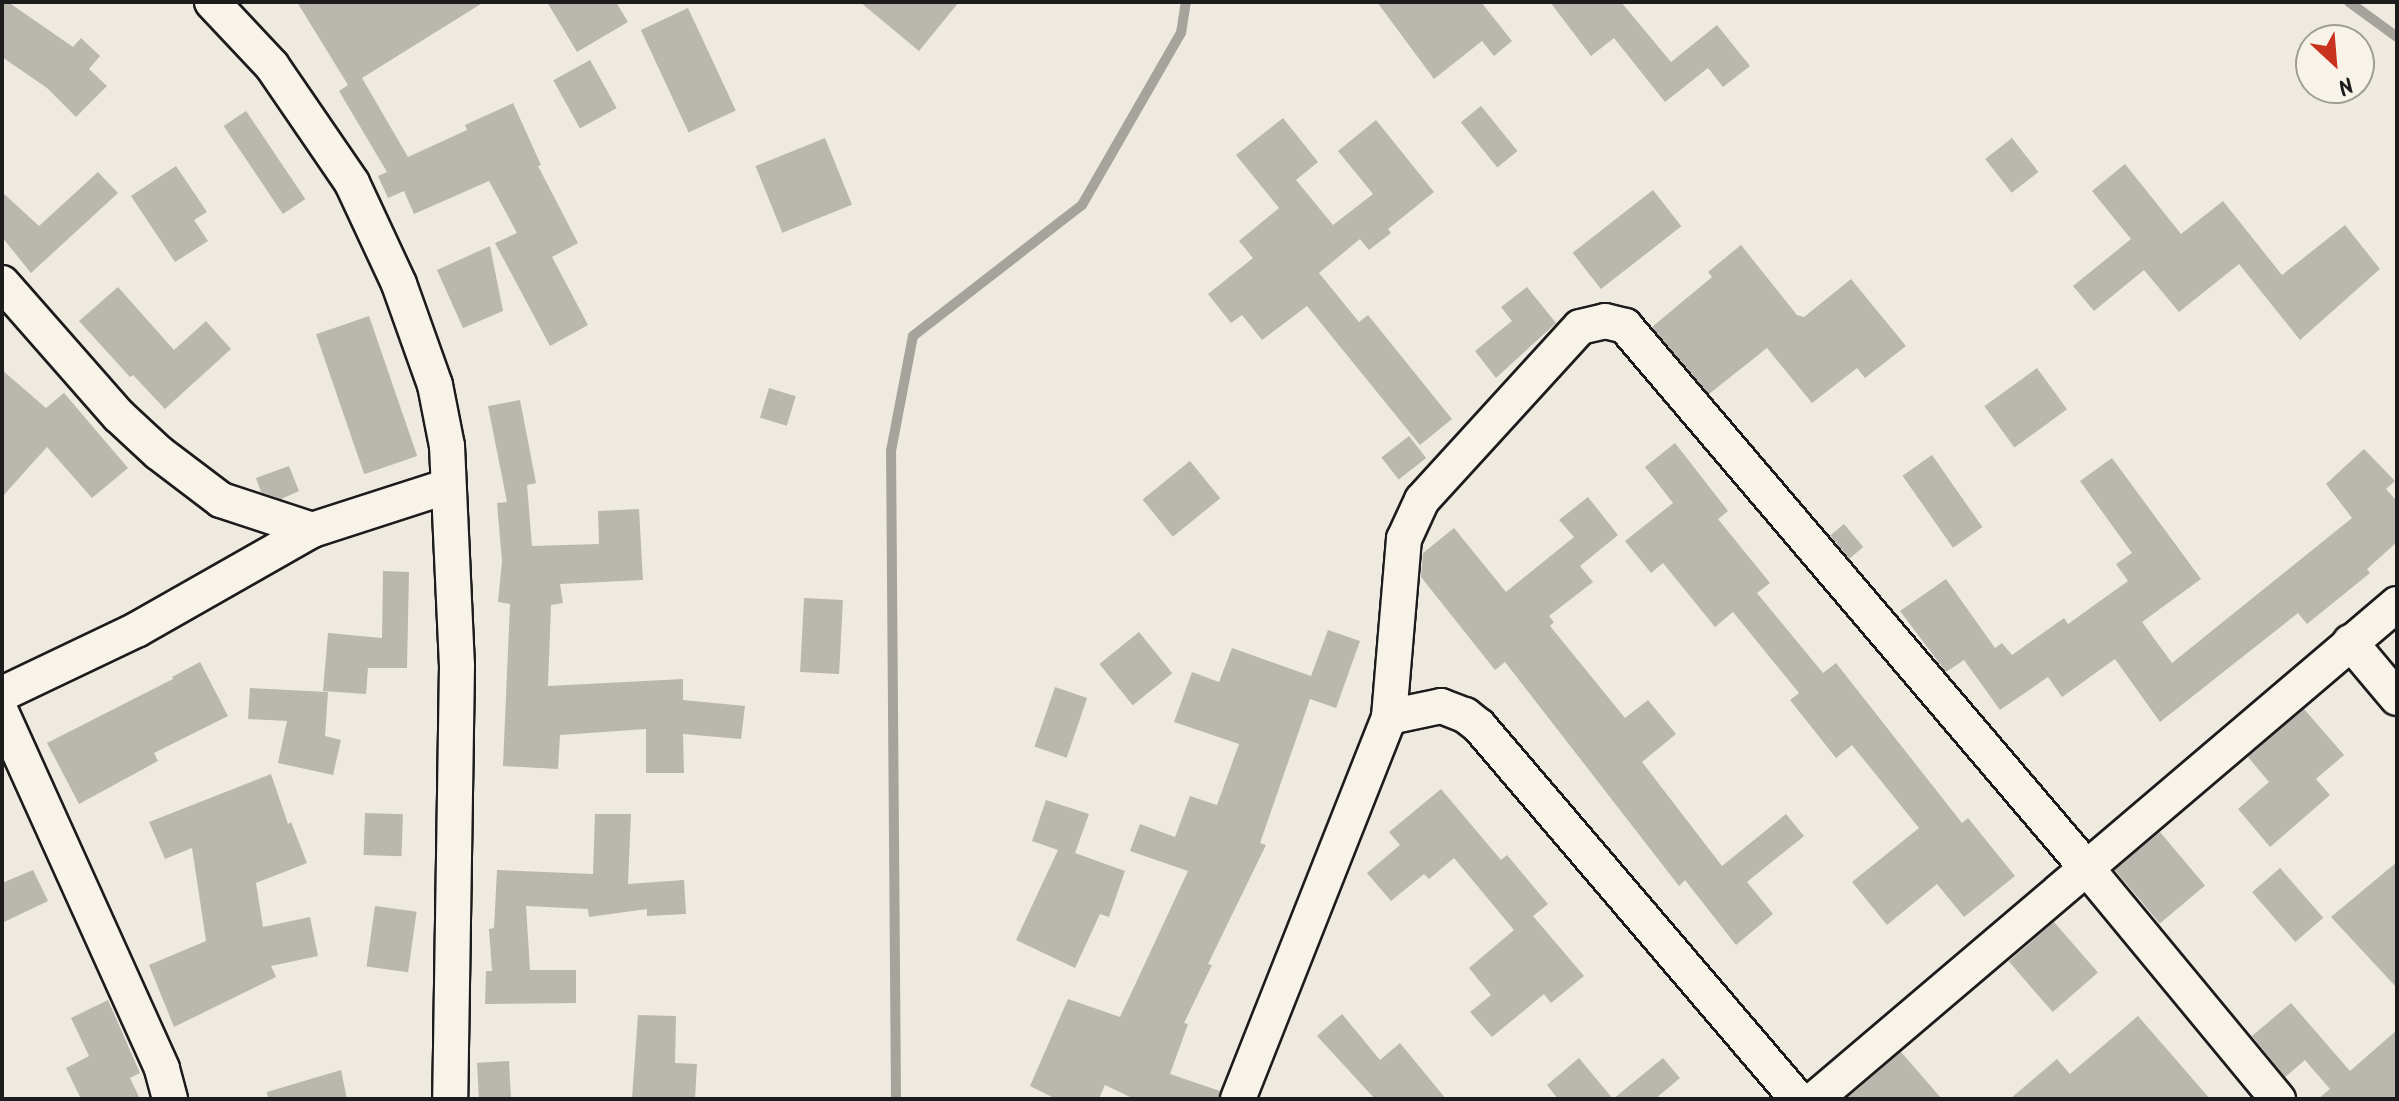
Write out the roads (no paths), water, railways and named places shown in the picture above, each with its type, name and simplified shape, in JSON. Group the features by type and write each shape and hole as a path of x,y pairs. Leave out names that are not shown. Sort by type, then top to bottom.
{"street":[{"path":"212,2 272,66 352,183 399,284 435,385 447,446 457,666 450,1099"},
{"path":"2,283 119,416 159,453 221,500 312,530"},
{"path":"1238,1099 1389,717 1402,552 1422,500 1580,327 1605,321 1625,326 2085,866 2278,1099"},
{"path":"2,694 138,629 312,530 448,486"},
{"path":"1815,1099 2085,866 2397,604"},
{"path":"2350,642 2397,698"},
{"path":"1389,717 1441,706 1465,715 1479,726 1798,1099"},
{"path":"2,714 162,1069 170,1099"}],"waterway":[{"path":"896,1099 891,451 913,336 1082,205 1181,33 1186,2"},
{"path":"2349,2 2397,37"}]}
